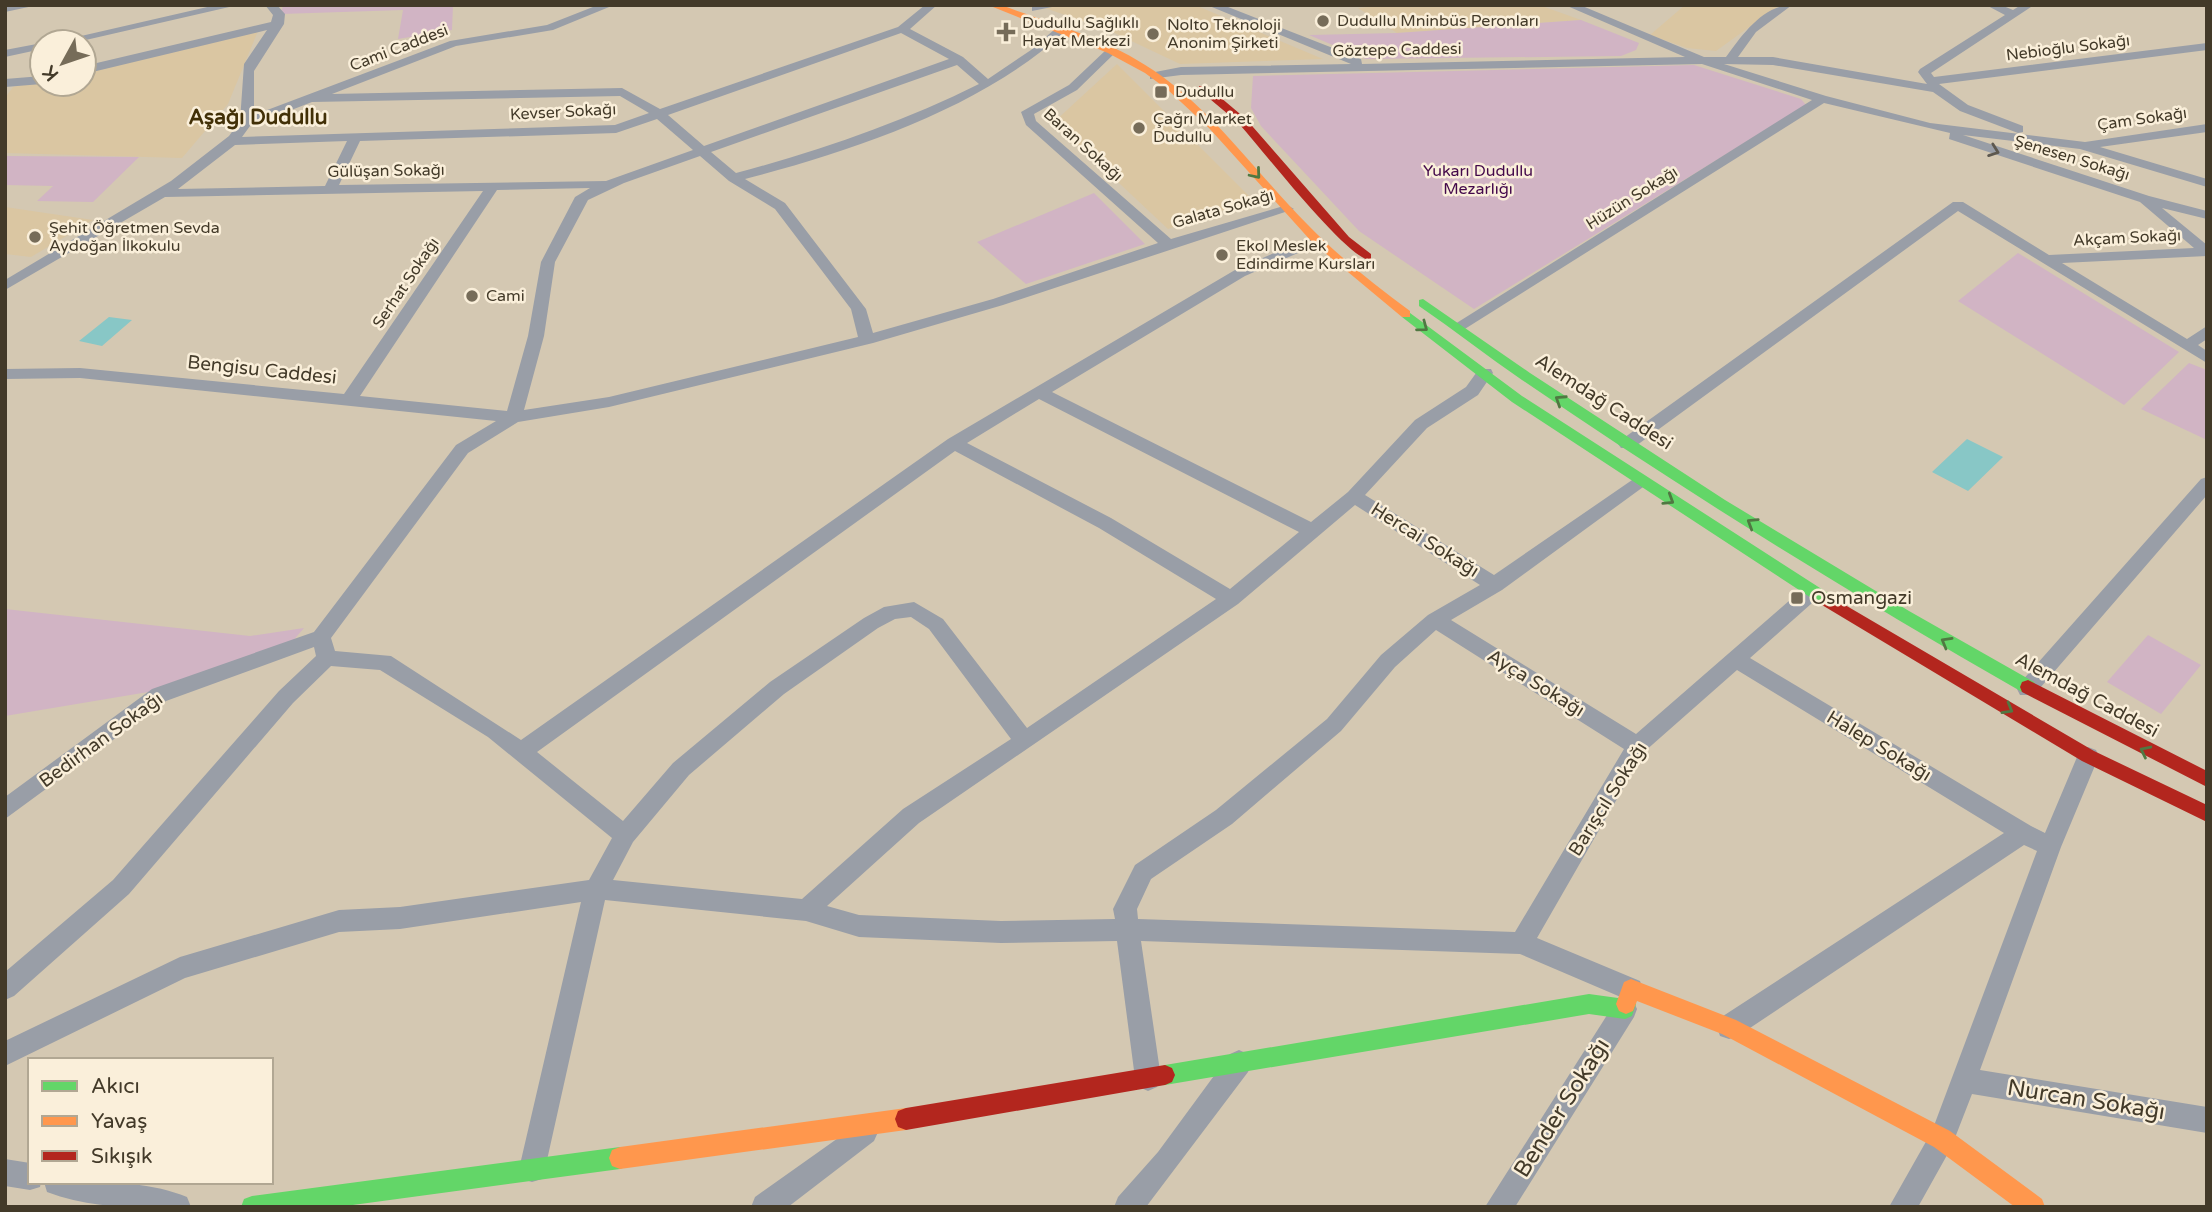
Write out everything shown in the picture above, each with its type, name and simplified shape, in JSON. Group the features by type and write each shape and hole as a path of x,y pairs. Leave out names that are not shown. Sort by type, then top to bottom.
{"main road":[{"path":"979,5 1033,13 1059,31 1111,51 1154,76 1210,120 1287,209 1342,265 1517,399 1879,634 2088,756 2207,814"},
{"path":"992,5 1033,13 1132,43 1181,71 1242,121 1345,239 1377,265"},
{"name":"Alemdağ Caddesi","path":"1408,291 1535,384 1879,603 2100,729 2207,780"},
{"path":"2088,756 2100,729"},
{"path":"252,1207 876,1124 1628,999 1728,1027 1942,1139 2034,1207"}],"street":[{"path":"5,9 33,5"},
{"path":"98,34 233,5"},
{"name":"Cami Caddesi","path":"246,123 454,43 549,28 609,5"},
{"name":"Kevser Sokağı","path":"229,142 616,129 902,29 932,5"},
{"path":"1033,13 1057,5"},
{"path":"1212,5 1365,65"},
{"path":"1570,5 1704,61 1822,99 1930,127 2081,145 2207,183"},
{"path":"1729,60 1752,30 1787,5"},
{"path":"1991,5 2012,14"},
{"path":"2029,5 1924,72 1935,85 1964,108 2047,139"},
{"path":"98,66 279,12"},
{"path":"5,286 163,193 229,142 246,123 249,66 279,12"},
{"path":"902,29 959,60 988,85"},
{"path":"734,178 797,162 883,131 988,85 1032,58 1059,31"},
{"path":"1640,62 1657,56 1660,52 1658,42"},
{"name":"Nebioğlu Sokağı","path":"1935,85 2207,46"},
{"path":"5,54 28,49"},
{"name":"Baran Sokağı","path":"1111,51 1079,85 1057,101 1027,112 1030,122 1168,244"},
{"path":"5,988 121,887 286,697 462,449 514,417 536,336 548,262 582,197 701,150 959,60"},
{"name":"Göztepe Caddesi","path":"1154,76 1181,71 1365,65 1729,60 1773,61 1935,85"},
{"path":"5,83 28,81"},
{"path":"312,98 622,92 659,114 734,178 780,206 858,309 867,340"},
{"name":"Hüzün Sokağı","path":"1460,327 1822,99"},
{"name":"Şenesen Sokağı","path":"1930,127 1999,153 2144,199 2207,215"},
{"name":"Çam Sokağı","path":"2081,145 2207,128"},
{"path":"330,189 355,138"},
{"name":"Gülüşan Sokağı","path":"163,193 610,184"},
{"name":"Serhat Sokağı","path":"349,400 493,186"},
{"path":"2144,199 2207,252"},
{"path":"1627,444 1958,205 2050,259 2207,358"},
{"name":"Galata Sokağı","path":"514,417 610,402 867,340 998,302 1168,244 1287,209"},
{"path":"519,752 954,443 1240,273 1316,240"},
{"name":"Akçam Sokağı","path":"2050,259 2207,252"},
{"path":"2187,346 2207,331"},
{"name":"Bengisu Caddesi","path":"5,374 80,373 514,417"},
{"path":"806,910 911,816 1231,599 1354,496 1421,424 1472,391 1485,373"},
{"path":"1040,393 1313,531"},
{"path":"954,443 1105,523 1231,599"},
{"path":"1148,1078 1125,909 1143,872 1224,817 1334,725 1388,661 1435,620 1495,585 1641,482"},
{"path":"2027,689 2207,483"},
{"name":"Hercai Sokağı","path":"1354,496 1495,585"},
{"name":"Barışcıl Sokağı","path":"1521,943 1637,746 1813,591"},
{"path":"532,1170 596,889 625,835 681,769 777,688 891,612 914,609 936,624 1025,741"},
{"name":"Ayça Sokağı","path":"1435,620 1637,746"},
{"path":"324,647 384,662 495,732 625,835"},
{"name":"Bedirhan Sokağı","path":"5,810 159,695 324,647"},
{"name":"Halep Sokağı","path":"1736,659 2050,847"},
{"path":"1903,1207 1942,1139 2050,847 2088,756"},
{"path":"1728,1027 2023,833"},
{"path":"5,1054 180,968 339,921 400,918 596,889 806,910 859,926 1001,932 1129,930 1521,943 1628,999"},
{"name":"Bender Sokağı","path":"1499,1207 1628,999"},
{"path":"1128,1207 1167,1161 1240,1062"},
{"name":"Nurcan Sokağı","path":"1965,1080 2207,1120"},
{"path":"765,1207 876,1124"},
{"path":"5,1172 28,1177"},
{"path":"67,1184 177,1207"}],"shaded area":[{"path":"1036,5 1195,5 1323,59 1180,64 1106,29"},
{"path":"1389,5 1539,5 1581,20 1397,33 1358,8"},
{"path":"1685,5 1780,5 1716,51 1687,48 1650,35"},
{"path":"260,26 228,104 182,158 5,153 5,98 13,87 28,83 28,98 98,98 98,66"},
{"path":"1117,64 1253,200 1168,229 1054,122"},
{"name":"Şehit Öğretmen Sevda Aydoğan İlkokulu","path":"5,207 93,220 31,257 5,254"}],"green space":[{"path":"283,5 453,5 452,30 398,39 403,10 281,14"},
{"path":"1581,20 1639,43 1636,50 1621,56 1366,59 1309,35 1397,33"},
{"name":"Yukarı Dudullu Mezarlığı","path":"1694,65 1801,99 1806,105 1474,309 1359,231 1261,126 1251,108 1253,76"},
{"path":"5,156 139,157 93,202 37,201 53,186 5,185"},
{"path":"1094,193 1145,244 1026,284 977,242"},
{"path":"2018,253 2179,352 2124,405 1958,301"},
{"path":"2189,363 2207,370 2207,440 2141,409"},
{"path":"5,609 250,636 304,628 285,650 184,686 5,716"},
{"path":"2148,635 2201,665 2161,714 2107,682"}],"water":[{"path":"109,317 132,320 102,346 79,341"},
{"path":"1967,439 2003,457 1968,491 1932,472"}],"traffic: fast":[{"path":"1423,303 1525,376 1720,503 1842,579 2028,687"},
{"path":"1406,314 1517,399 1828,601"},
{"path":"1165,1075 1589,1004 1625,1009 1626,1004"},
{"path":"252,1207 620,1158"}],"traffic: slow":[{"path":"992,5 1111,51 1148,71 1171,88 1193,106 1316,240 1406,314"},
{"path":"1626,1004 1631,989 1729,1027 1942,1139 2034,1207"},
{"path":"620,1158 906,1119"}],"traffic: jam":[{"path":"1203,88 1242,121 1345,239 1367,257"},
{"path":"1828,601 2088,756 2207,814"},
{"path":"2028,687 2207,780"},
{"path":"906,1119 1165,1075"}],"place":[{"name":"Dudullu Mninbüs Peronları","path":"1323,21"},
{"name":"Dudullu Sağlıklı Hayat Merkezi","path":"1006,32"},
{"name":"Nolto Teknoloji Anonim Şirketi","path":"1153,34"},
{"name":"Dudullu","path":"1161,92"},
{"name":"Çağrı Market Dudullu","path":"1139,128"},
{"name":"Şehit Öğretmen Sevda Aydoğan İlkokulu","path":"35,237"},
{"name":"Ekol Meslek Edindirme Kursları","path":"1222,255"},
{"name":"Cami","path":"472,296"},
{"name":"Osmangazi","path":"1797,598"}],"district":[{"name":"Aşağı Dudullu","path":"258,117"}]}
